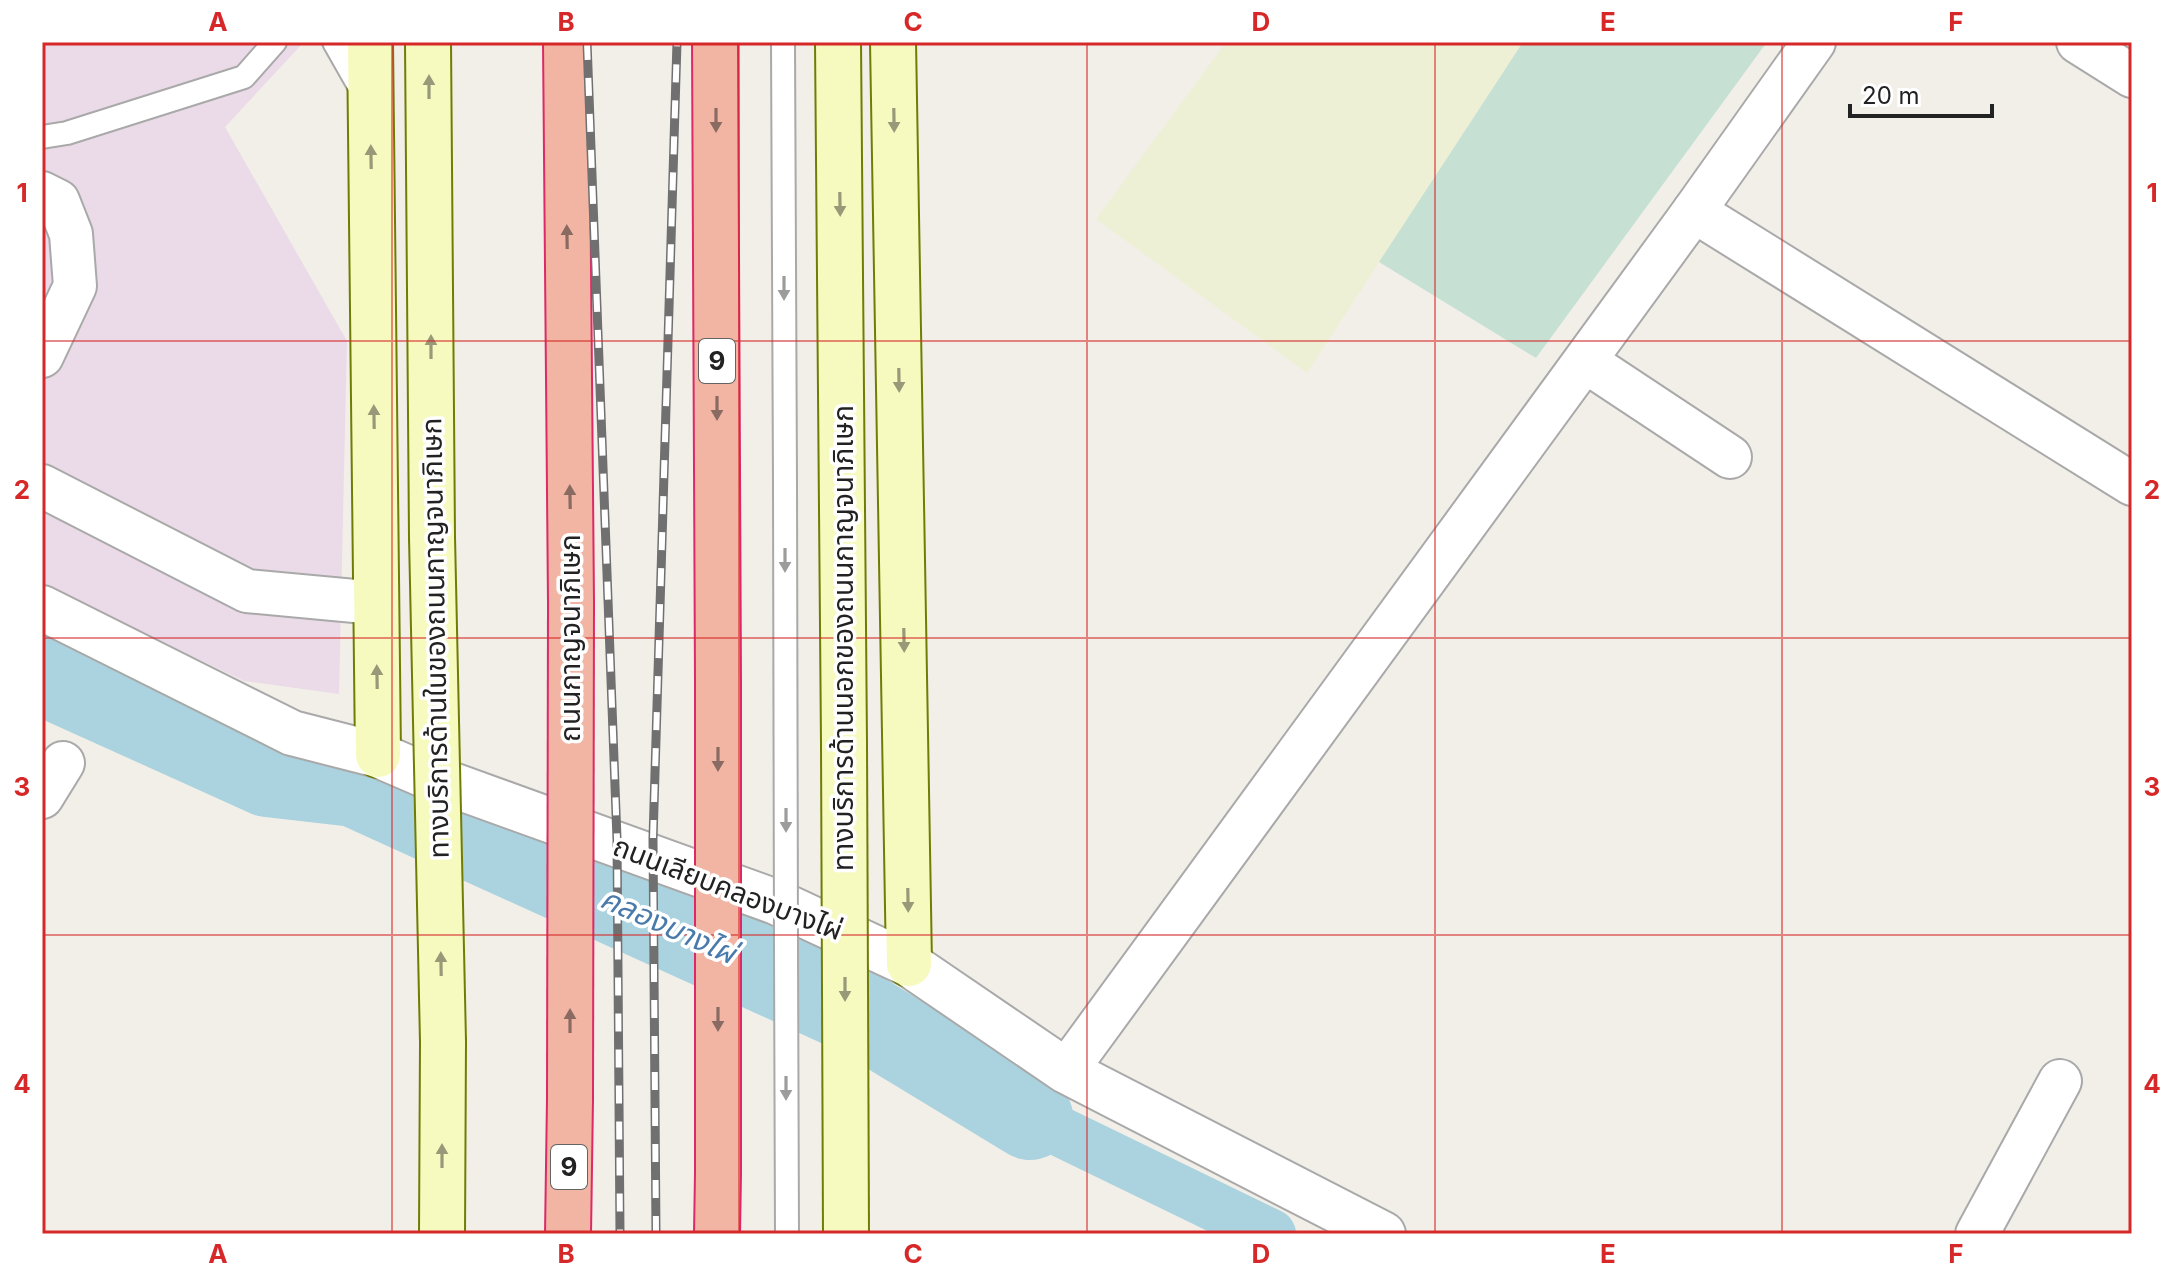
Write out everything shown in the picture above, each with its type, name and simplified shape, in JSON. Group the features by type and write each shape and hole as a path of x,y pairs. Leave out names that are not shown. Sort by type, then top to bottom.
{"highway":[{"name":"ถนนกาญจนาภิเษก","path":"566,42 571,603 568,1234"},
{"name":"9","path":"715,42 717,1234"}],"main road":[{"path":"370,42 378,755"},
{"name":"ทางบริการด้านในของถนนกาญจนาภิเษก","path":"428,42 432,537 443,1042 442,1234"},
{"name":"ทางบริการด้านนอกของถนนกาญจนาภิเษก","path":"838,42 846,1233"},
{"path":"893,42 909,964"}],"street":[{"path":"1066,1071 1814,42"},
{"path":"2078,42 2132,76"},
{"path":"42,193 58,201 71,234 75,286 42,356"},
{"path":"1694,211 2132,484"},
{"path":"1585,361 1730,457"},
{"path":"42,486 247,591 376,603"},
{"name":"ถนนเลียบคลองบางไผ่","path":"42,608 292,733 378,755 422,774 776,902 909,964 1066,1071 1383,1234"},
{"path":"1977,1234 2060,1081"}],"lane":[{"path":"42,137 67,133 244,77 275,42"},
{"path":"334,42 370,105"},
{"path":"783,42 787,1234"}],"shaded area":[{"path":"42,42 304,42 225,127 347,341 339,694 244,681 42,584"}],"green space":[{"path":"1226,42 1523,42 1307,373 1096,219"},
{"path":"1523,42 1767,42 1536,358 1379,262"}],"waterway":[{"name":"คลองบางไผ่","path":"42,672 268,774 355,784 857,1012 1030,1117"},
{"name":"คลองบางไผ่","path":"1030,1117 1271,1234"}],"railway":[{"path":"587,42 617,839 620,1234"},
{"path":"656,1234 653,839 677,42"}]}
